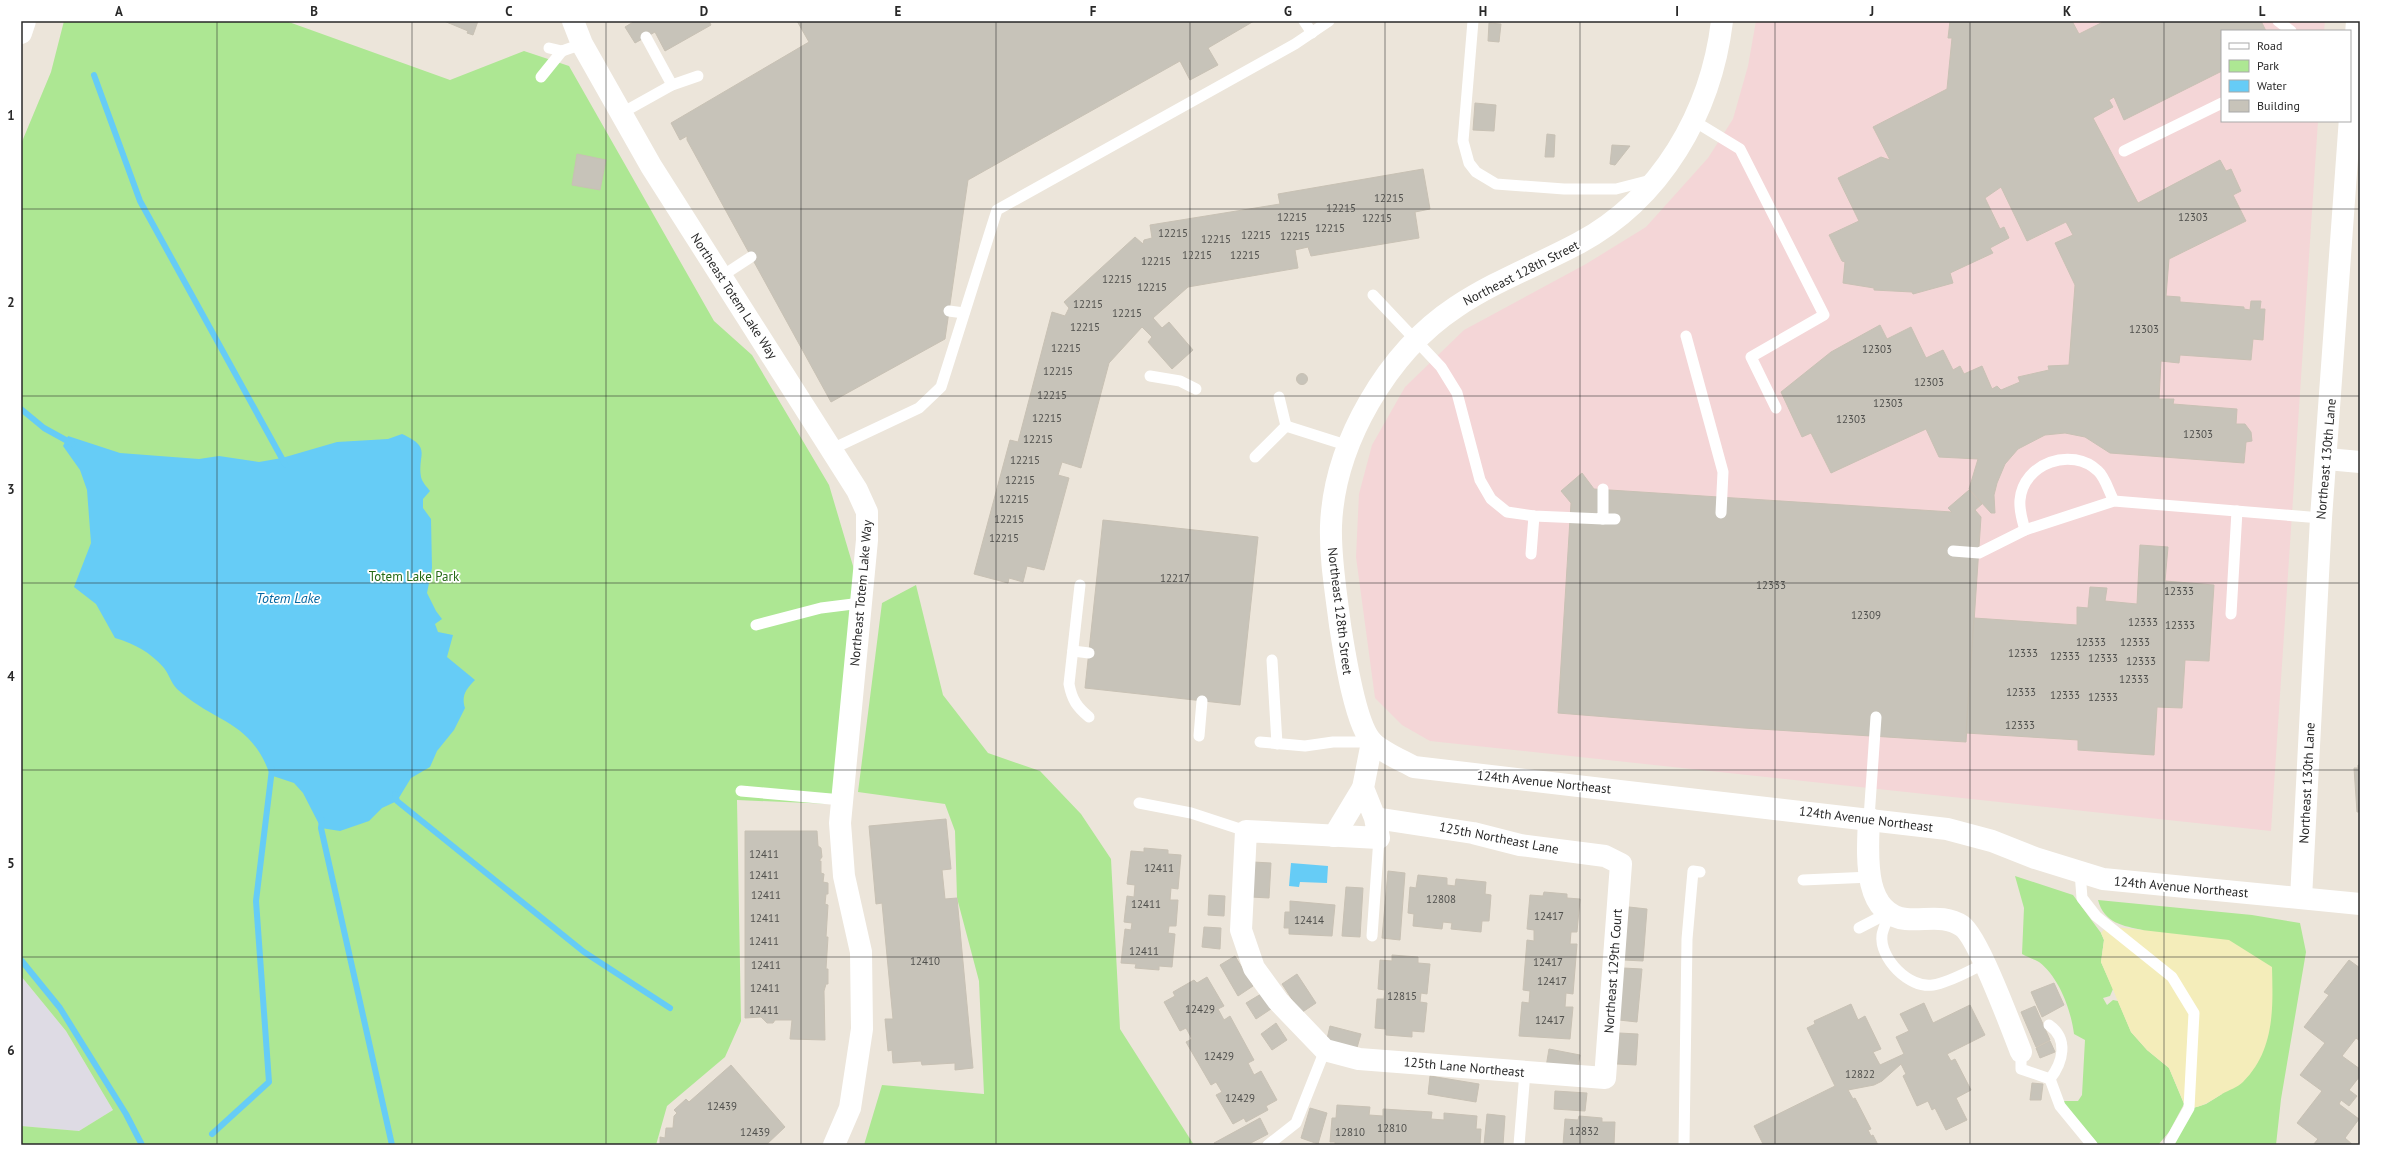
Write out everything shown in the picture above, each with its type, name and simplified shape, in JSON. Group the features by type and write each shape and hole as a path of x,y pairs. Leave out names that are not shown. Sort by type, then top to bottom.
{"street":[{"path":"21,33 25,21"},
{"name":"Northeast Totem Lake Way","path":"573,21 572,47 620,114 678,209 832,449 867,512 867,540 840,824 844,876 861,952 862,1029 850,1108 834,1145"},
{"name":"Northeast 128th Street","path":"1372,742 1360,718 1350,685 1331,552 1331,525 1334,498 1348,446 1372,397 1403,355 1417,340 1453,308 1475,295 1580,243 1626,212 1658,178 1694,120 1713,71 1722,21"},
{"name":"Northeast 130th Lane","path":"2351,115 2357,21"},
{"name":"Northeast 130th Lane","path":"2301,898 2321,518 2327,459 2351,122"},
{"path":"2327,459 2360,462"},
{"path":"1334,836 1363,788 1372,742"},
{"name":"124th Avenue Northeast","path":"1372,742 1414,767 1869,818 1947,829 1992,841 2035,858 2103,879 2360,904"},
{"path":"1363,788 1377,828"},
{"path":"1869,818 1867,857 1870,878 1872,888 1882,908 1904,918 1946,918 1963,926 1976,944 2021,1052"},
{"name":"125th Northeast Lane","path":"1246,831 1334,836 1377,828 1458,830 1520,845 1605,856 1621,864"},
{"path":"1246,831 1241,930 1254,968 1278,1001 1325,1050"},
{"name":"Northeast 129th Court","path":"1605,1078 1621,864"},
{"name":"125th Lane Northeast","path":"1325,1050 1359,1059 1605,1078"}],"lane":[{"path":"1304,21 1312,33"},
{"path":"832,449 918,408 941,387 997,210 1312,33 1329,21"},
{"path":"1473,21 1463,141 1469,163 1476,172 1496,184 1564,189 1616,189 1658,178"},
{"path":"646,37 672,85"},
{"path":"549,48 572,47"},
{"path":"541,76 572,47"},
{"path":"620,114 672,85 698,76"},
{"path":"2124,151 2221,103"},
{"path":"1694,120 1740,149 1824,315 1751,357 1776,408"},
{"path":"722,276 751,257"},
{"path":"1373,295 1441,367 1457,393 1480,480 1491,499 1507,512 1534,516 1615,519"},
{"path":"949,311 964,313"},
{"path":"1686,336 1723,472 1721,513"},
{"path":"1150,376 1180,380 1196,389"},
{"path":"1279,397 1286,426"},
{"path":"1286,426 1348,446"},
{"path":"1255,457 1286,426"},
{"path":"2025,530 2020,514 2020,498 2027,480 2039,467 2056,460 2071,459 2086,463 2099,472 2114,501"},
{"path":"1602,519 1603,489"},
{"path":"1953,551 1979,553 2025,530 2114,501 2321,518"},
{"path":"2231,614 2236,512"},
{"path":"1531,554 1534,516"},
{"path":"1080,585 1069,684 1072,696 1078,708 1089,717"},
{"path":"756,625 821,608 861,603"},
{"path":"1073,651 1089,653"},
{"path":"1272,660 1277,744"},
{"path":"1199,736 1202,701"},
{"path":"1869,818 1876,717"},
{"path":"1260,742 1305,746 1333,742 1372,742"},
{"path":"741,791 842,800"},
{"path":"1139,803 1191,813 1246,831"},
{"path":"1372,936 1377,828"},
{"path":"1684,1145 1692,939 1693,871 1700,872"},
{"path":"2080,872 2082,898 2096,916 2172,977 2194,1013 2189,1108 2168,1145"},
{"path":"1804,880 1870,878"},
{"path":"1859,928 1890,912"},
{"path":"1890,912 1882,936 1890,960 1904,977 1918,984 1932,985 1949,980 1984,964"},
{"path":"2049,1025 2058,1030 2062,1041 2062,1053 2057,1070 2050,1079"},
{"path":"1268,1145 1296,1124 1325,1050"},
{"path":"2021,1052 2021,1069 2050,1079"},
{"path":"1519,1145 1525,1072"},
{"path":"2050,1079 2060,1106 2092,1145"}],"shaded area":[{"path":"1756,21 2325,21 2324,30 2221,30 2221,122 2318,122 2271,831 1430,741 1402,725 1375,698 1356,557 1359,494 1372,445 1405,387 1464,330 1586,264 1646,227 1708,158 1733,119 1748,66"},
{"path":"21,976 66,1031 113,1110 79,1131 21,1126"}],"green space":[{"name":"Totem Lake Park","path":"64,21 286,21 450,80 524,51 569,66 714,321 752,355 829,485 856,576 832,804 737,800 741,1021 725,1057 667,1106 656,1145 21,1145 21,1126 79,1131 113,1110 66,1031 21,976 21,144 51,72"},
{"path":"916,585 943,695 988,753 1040,771 1081,814 1111,859 1120,1029 1194,1145 864,1145 882,1085 984,1094 979,981 957,898 955,831 945,804 858,792 882,603"},
{"path":"2015,876 2073,895 2101,933 2104,940 2101,962 2113,989 2110,996 2103,998 2107,1005 2113,1000 2118,1001 2131,1032 2147,1050 2169,1068 2184,1104 2169,1132 2158,1145 2099,1145 2061,1101 2078,1101 2082,1095 2085,1040 2074,1034 2067,1005 2052,976 2039,962 2022,954 2024,908"},
{"path":"2098,900 2252,915 2300,923 2306,952 2281,1099 2276,1145 2171,1145 2193,1108 2206,1104 2222,1094 2143,930 2122,925 2110,919 2101,908"}],"sand":[{"path":"2107,926 2229,940 2272,967 2272,1013 2267,1042 2253,1070 2241,1084 2205,1104 2186,1108 2169,1068 2147,1050 2131,1032 2101,962 2104,940 2101,933"}],"water":[{"name":"Totem Lake","path":"402,434 412,439 421,448 421,477 423,483 430,491 423,499 423,508 431,519 432,568 427,593 442,619 435,624 438,632 453,635 447,657 475,680 465,693 465,708 454,730 437,751 430,767 411,778 397,801 382,808 369,821 340,831 321,828 303,793 294,783 270,775 262,757 253,743 230,724 204,709 177,689 164,668 153,657 136,646 115,638 96,604 74,587 91,543 87,490 80,470 63,446 68,436 120,453 199,459 219,456 259,462 282,458 337,442 388,439"},
{"path":"1291,863 1328,866 1327,883 1300,882 1299,887 1289,886"}],"building":[{"path":"444,21 478,21 473,35 467,33 468,31"},
{"path":"635,21 709,21 711,25 665,51 655,32 635,43 625,27"},
{"path":"797,21 1254,21 1208,48 1218,65 1190,80 1180,61 968,180 945,339 831,402 687,140 687,136 680,140 671,123 809,42"},
{"path":"1950,21 2072,21 2079,34 2105,21 2261,21 2266,30 2221,30 2221,72 2124,120 2114,97 2109,100 2113,107 2093,118 2138,203 2220,160 2226,171 2231,169 2241,191 2233,195 2246,221 2169,259 2166,296 2180,297 2180,302 2244,307 2244,309 2250,310 2251,301 2261,301 2260,309 2265,309 2263,340 2253,339 2251,360 2180,355 2179,363 2161,361 2159,399 2174,399 2173,404 2237,409 2236,424 2245,424 2251,432 2252,441 2246,442 2244,463 2110,453 2085,437 2065,433 2045,435 2018,449 2005,464 1994,495 1995,513 1991,513 1969,489 1978,459 1939,457 1926,429 1831,473 1811,433 1802,437 1781,392 1831,352 1880,325 1887,339 1911,327 1926,358 1943,350 1953,370 1960,366 1964,374 1982,366 1992,389 1997,386 2001,390 2020,382 2018,377 2049,370 2048,366 2069,365 2075,285 2055,243 2073,235 2066,222 2027,241 2001,187 1985,198 2000,229 2004,227 2009,238 1990,248 1993,253 1950,273 1953,283 1913,294 1912,292 1874,290 1874,288 1843,283 1845,262 1842,261 1829,235 1859,221 1838,178 1881,157 1890,160 1873,127 1947,89 1952,38 1948,38"},
{"path":"1489,23 1501,24 1499,42 1488,41"},
{"path":"1475,103 1496,105 1494,131 1473,130"},
{"path":"1547,134 1555,135 1554,157 1545,157"},
{"path":"1612,145 1630,146 1615,165 1610,164"},
{"path":"577,154 606,160 600,190 572,185"},
{"path":"1423,169 1430,209 1415,212 1419,238 1311,256 1308,247 1295,250 1298,268 1188,287 1153,318 1162,328 1169,322 1193,350 1172,369 1148,342 1152,337 1142,327 1109,363 1081,468 1062,462 1058,475 1069,478 1044,570 1027,566 1023,582 1009,578 1008,583 974,574 1010,440 1018,442 1052,312 1065,316 1069,308 1064,302 1135,237 1143,244 1144,240 1152,238 1150,225 1280,204 1278,194"},
{"path":"1302,373 1306,375 1308,379 1306,383 1302,385 1298,383 1296,379 1298,375"},
{"path":"1582,473 1594,489 1952,512 1948,508 1969,490 1982,504 1975,510 1981,517 1966,742 1744,728 1558,713 1571,503 1561,491"},
{"path":"1103,520 1258,537 1240,705 1085,688"},
{"path":"2140,545 2168,547 2165,581 2214,585 2209,661 2185,660 2182,708 2157,707 2154,755 2078,750 2078,740 1966,733 1974,618 2077,625 2077,607 2088,608 2090,587 2107,588 2105,601 2137,604"},
{"path":"2358,765 2360,765 2360,812 2357,812 2354,768 2358,768"},
{"path":"946,819 951,869 942,870 945,899 957,898 973,1068 955,1070 955,1063 922,1065 921,1061 893,1063 892,1050 888,1051 885,1019 893,1019 882,903 876,904 869,826"},
{"path":"745,831 817,831 818,846 821,848 822,857 819,861 821,861 821,873 824,874 823,882 828,883 828,894 826,894 825,904 828,905 826,969 828,969 828,984 826,984 824,991 825,1040 790,1039 792,1020 775,1020 773,1023 767,1023 761,1017 745,1018"},
{"path":"1144,848 1168,850 1168,854 1181,855 1178,889 1171,888 1170,900 1178,900 1176,926 1169,926 1168,933 1175,934 1172,967 1159,966 1159,970 1135,968 1136,964 1121,963 1125,929 1131,930 1132,923 1124,922 1127,896 1134,897 1135,885 1127,884 1131,851 1144,852"},
{"path":"1253,862 1271,863 1269,898 1251,897"},
{"path":"1388,871 1405,873 1400,940 1382,938"},
{"path":"1418,875 1447,878 1447,885 1455,886 1456,879 1486,882 1485,894 1491,895 1489,921 1482,921 1481,932 1451,929 1452,923 1443,922 1442,929 1413,926 1414,914 1408,913 1410,887 1416,888"},
{"path":"1346,887 1363,888 1360,937 1342,936"},
{"path":"1544,892 1567,894 1567,898 1580,899 1577,932 1571,932 1570,944 1577,944 1573,994 1566,993 1565,1007 1573,1007 1570,1039 1519,1036 1522,1002 1529,1003 1530,991 1523,990 1527,940 1534,941 1534,930 1527,929 1530,895 1543,896"},
{"path":"1209,895 1225,896 1224,916 1208,915"},
{"path":"1290,901 1335,905 1332,936 1289,934 1289,928 1284,928 1285,912 1290,912"},
{"path":"1629,907 1647,909 1643,961 1624,960"},
{"path":"1204,927 1221,928 1220,949 1202,947"},
{"path":"1392,955 1418,957 1418,963 1430,964 1427,994 1421,993 1420,1002 1427,1003 1424,1032 1412,1031 1412,1037 1386,1035 1386,1029 1375,1028 1377,999 1384,999 1385,990 1378,989 1380,960 1392,961"},
{"path":"1235,956 1253,986 1238,996 1220,965"},
{"path":"2349,960 2360,968 2360,1041 2356,1038 2342,1056 2360,1069 2360,1076 2349,1090 2357,1096 2349,1106 2341,1100 2339,1104 2359,1119 2345,1138 2353,1145 2313,1145 2318,1139 2297,1123 2322,1091 2300,1075 2325,1043 2304,1027 2329,995 2324,992"},
{"path":"1623,968 1642,969 1637,1022 1619,1020"},
{"path":"1297,974 1316,1003 1301,1013 1282,984"},
{"path":"1207,977 1224,1006 1218,1009 1224,1020 1230,1016 1254,1060 1248,1063 1254,1075 1261,1071 1277,1100 1266,1106 1268,1110 1246,1122 1244,1118 1233,1124 1216,1095 1222,1092 1216,1082 1211,1085 1186,1042 1192,1039 1186,1028 1180,1031 1164,1002 1175,996 1173,992 1194,980 1197,983"},
{"path":"2054,983 2064,1005 2042,1017 2031,992"},
{"path":"1261,994 1271,1009 1256,1019 1246,1003"},
{"path":"1924,1003 1933,1023 1970,1005 1985,1035 1947,1054 1951,1061 1955,1059 1971,1090 1956,1098 1967,1120 1946,1130 1935,1108 1932,1110 1928,1101 1917,1106 1903,1076 1906,1074 1901,1064 1882,1081 1874,1085 1848,1090 1853,1099 1855,1098 1871,1129 1868,1130 1871,1136 1873,1135 1878,1145 1760,1145 1763,1144 1754,1126 1835,1086 1807,1028 1815,1024 1814,1021 1851,1004 1858,1020 1865,1016 1881,1049 1873,1052 1880,1065 1904,1054 1896,1037 1909,1031 1900,1014"},
{"path":"2035,1006 2050,1040 2036,1047 2021,1012"},
{"path":"1276,1023 1287,1040 1272,1050 1261,1034"},
{"path":"1330,1026 1361,1034 1356,1051 1326,1043"},
{"path":"1619,1033 1638,1034 1636,1065 1617,1064"},
{"path":"2050,1041 2055,1052 2040,1058 2036,1048"},
{"path":"1549,1049 1580,1055 1577,1072 1546,1067"},
{"path":"731,1065 785,1127 766,1145 660,1145 660,1137 665,1138 666,1128 673,1128 674,1116 677,1113 674,1110 686,1099 689,1102"},
{"path":"1430,1076 1479,1084 1476,1102 1428,1094"},
{"path":"2032,1083 2043,1084 2041,1100 2030,1100"},
{"path":"1555,1091 1587,1093 1585,1111 1554,1109"},
{"path":"1337,1105 1370,1107 1369,1115 1383,1116 1383,1109 1432,1112 1431,1119 1444,1120 1444,1113 1477,1116 1476,1129 1481,1129 1480,1145 1335,1145 1335,1142 1330,1142 1332,1118 1336,1118"},
{"path":"1310,1108 1327,1113 1318,1144 1301,1138"},
{"path":"1487,1114 1505,1116 1503,1145 1484,1145"},
{"path":"1579,1116 1602,1118 1602,1122 1615,1122 1614,1145 1563,1145 1565,1119 1578,1120"},
{"path":"1260,1118 1268,1134 1247,1145 1215,1145 1214,1143"}],"waterway":[{"path":"94,75 140,201 285,464"},
{"path":"21,409 44,428 73,444"},
{"path":"212,1134 269,1082 256,901 272,769"},
{"path":"395,794 397,801 584,952 670,1008"},
{"path":"322,820 321,828 392,1145"},
{"path":"21,960 60,1008 126,1114 142,1145"}]}
